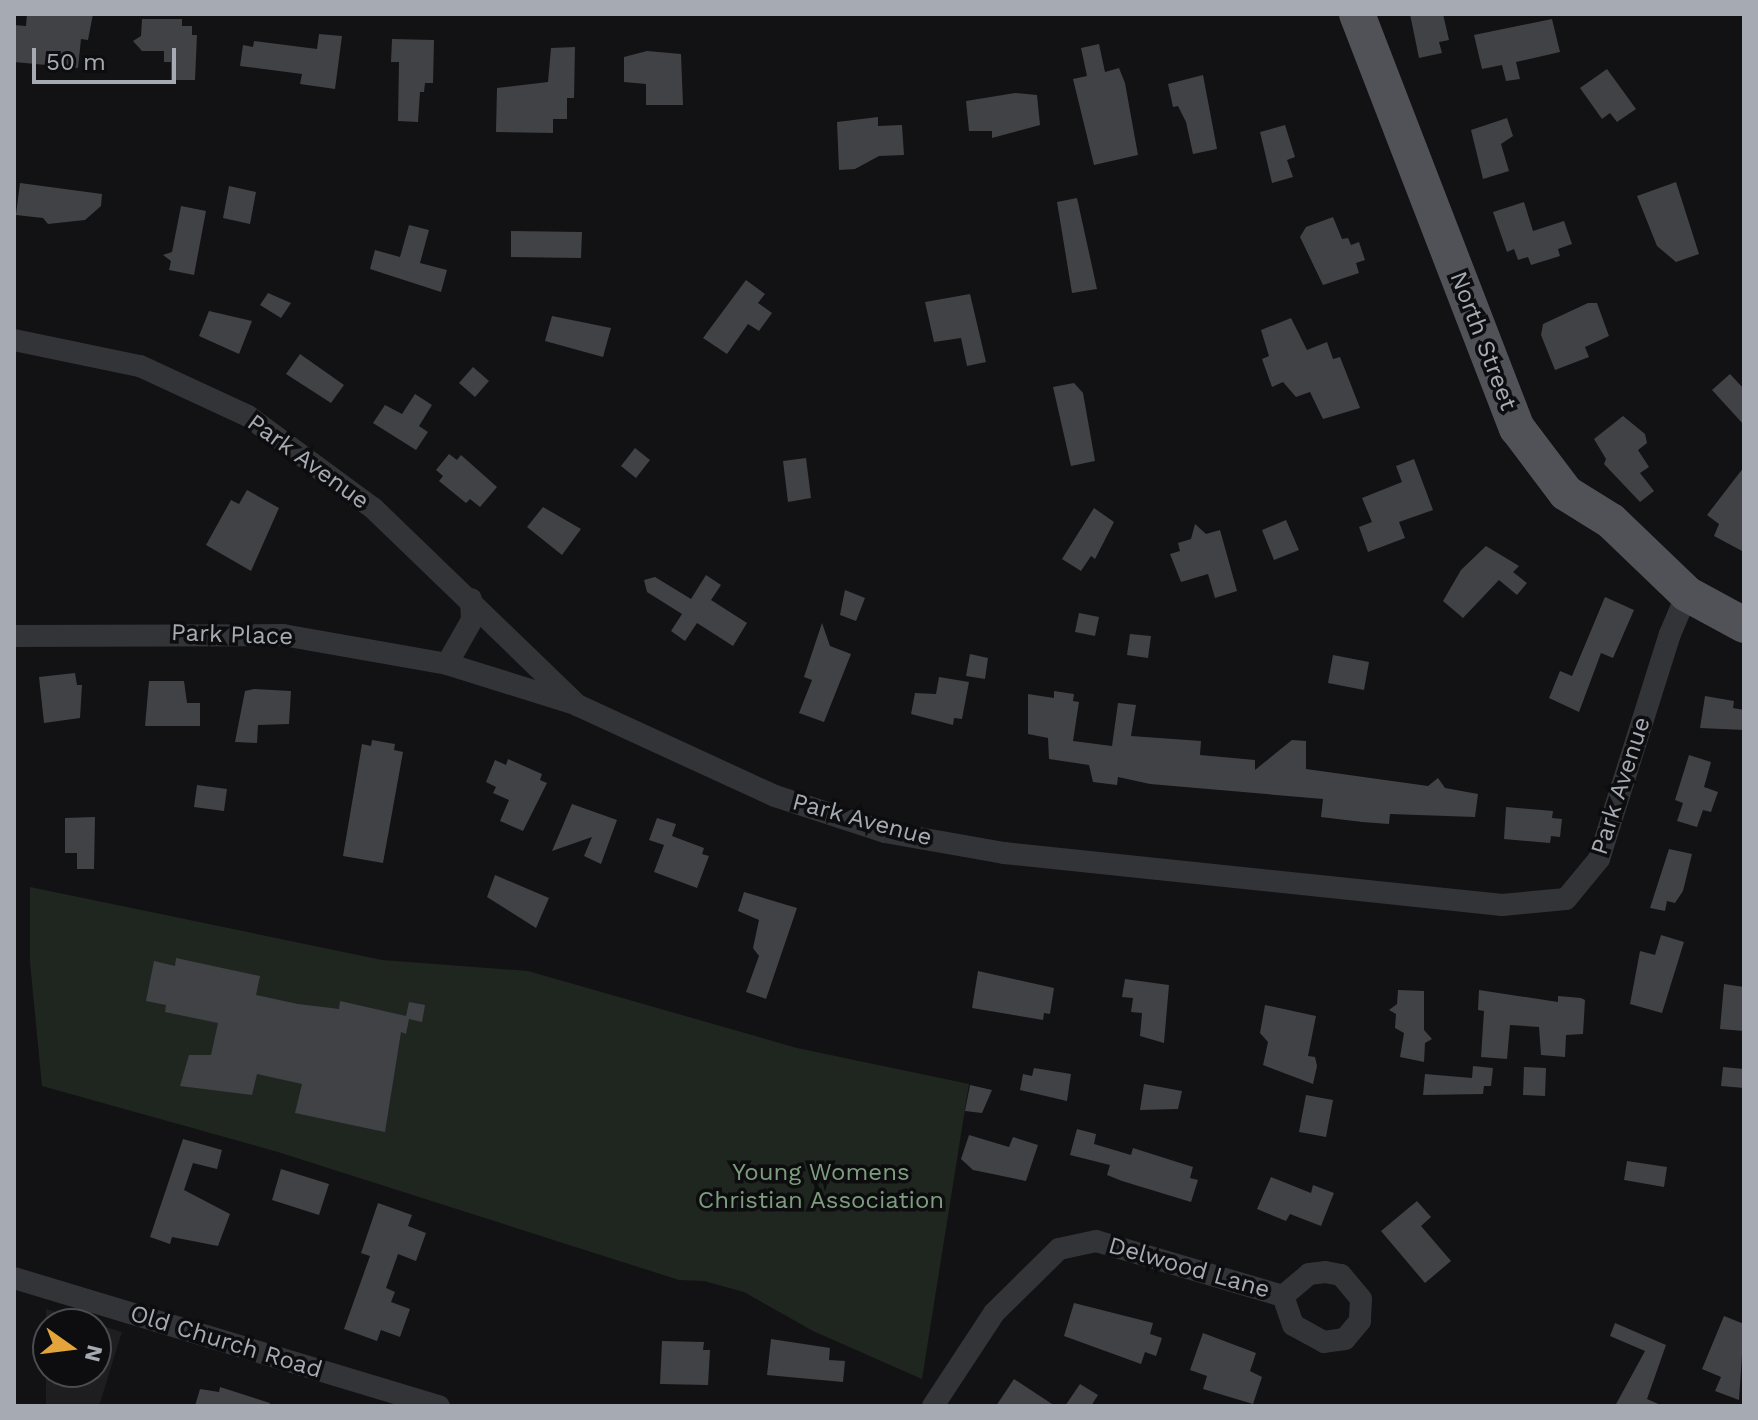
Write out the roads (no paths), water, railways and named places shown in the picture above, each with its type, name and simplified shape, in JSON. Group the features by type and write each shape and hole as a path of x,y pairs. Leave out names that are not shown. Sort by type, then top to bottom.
{"main road":[{"path":"1335,14 1363,29"},
{"name":"North Street","path":"1363,29 1517,428 1566,493 1611,521 1687,594 1744,625"}],"street":[{"name":"Park Avenue","path":"14,340 140,366 248,416 373,508 471,599 577,705 775,796 885,832 1047,858 1536,904 1566,899 1599,859 1670,634 1687,594"},
{"path":"447,664 472,620 471,599"},
{"name":"Park Place","path":"14,636 283,635 447,664 577,705"},
{"name":"Delwood Lane","path":"933,1406 994,1313 1059,1249 1096,1241 1283,1296"},
{"name":"Old Church Road","path":"14,1278 439,1406"}],"park label":[{"name":"Young Womens Christian Association","path":"821,1187"}]}
